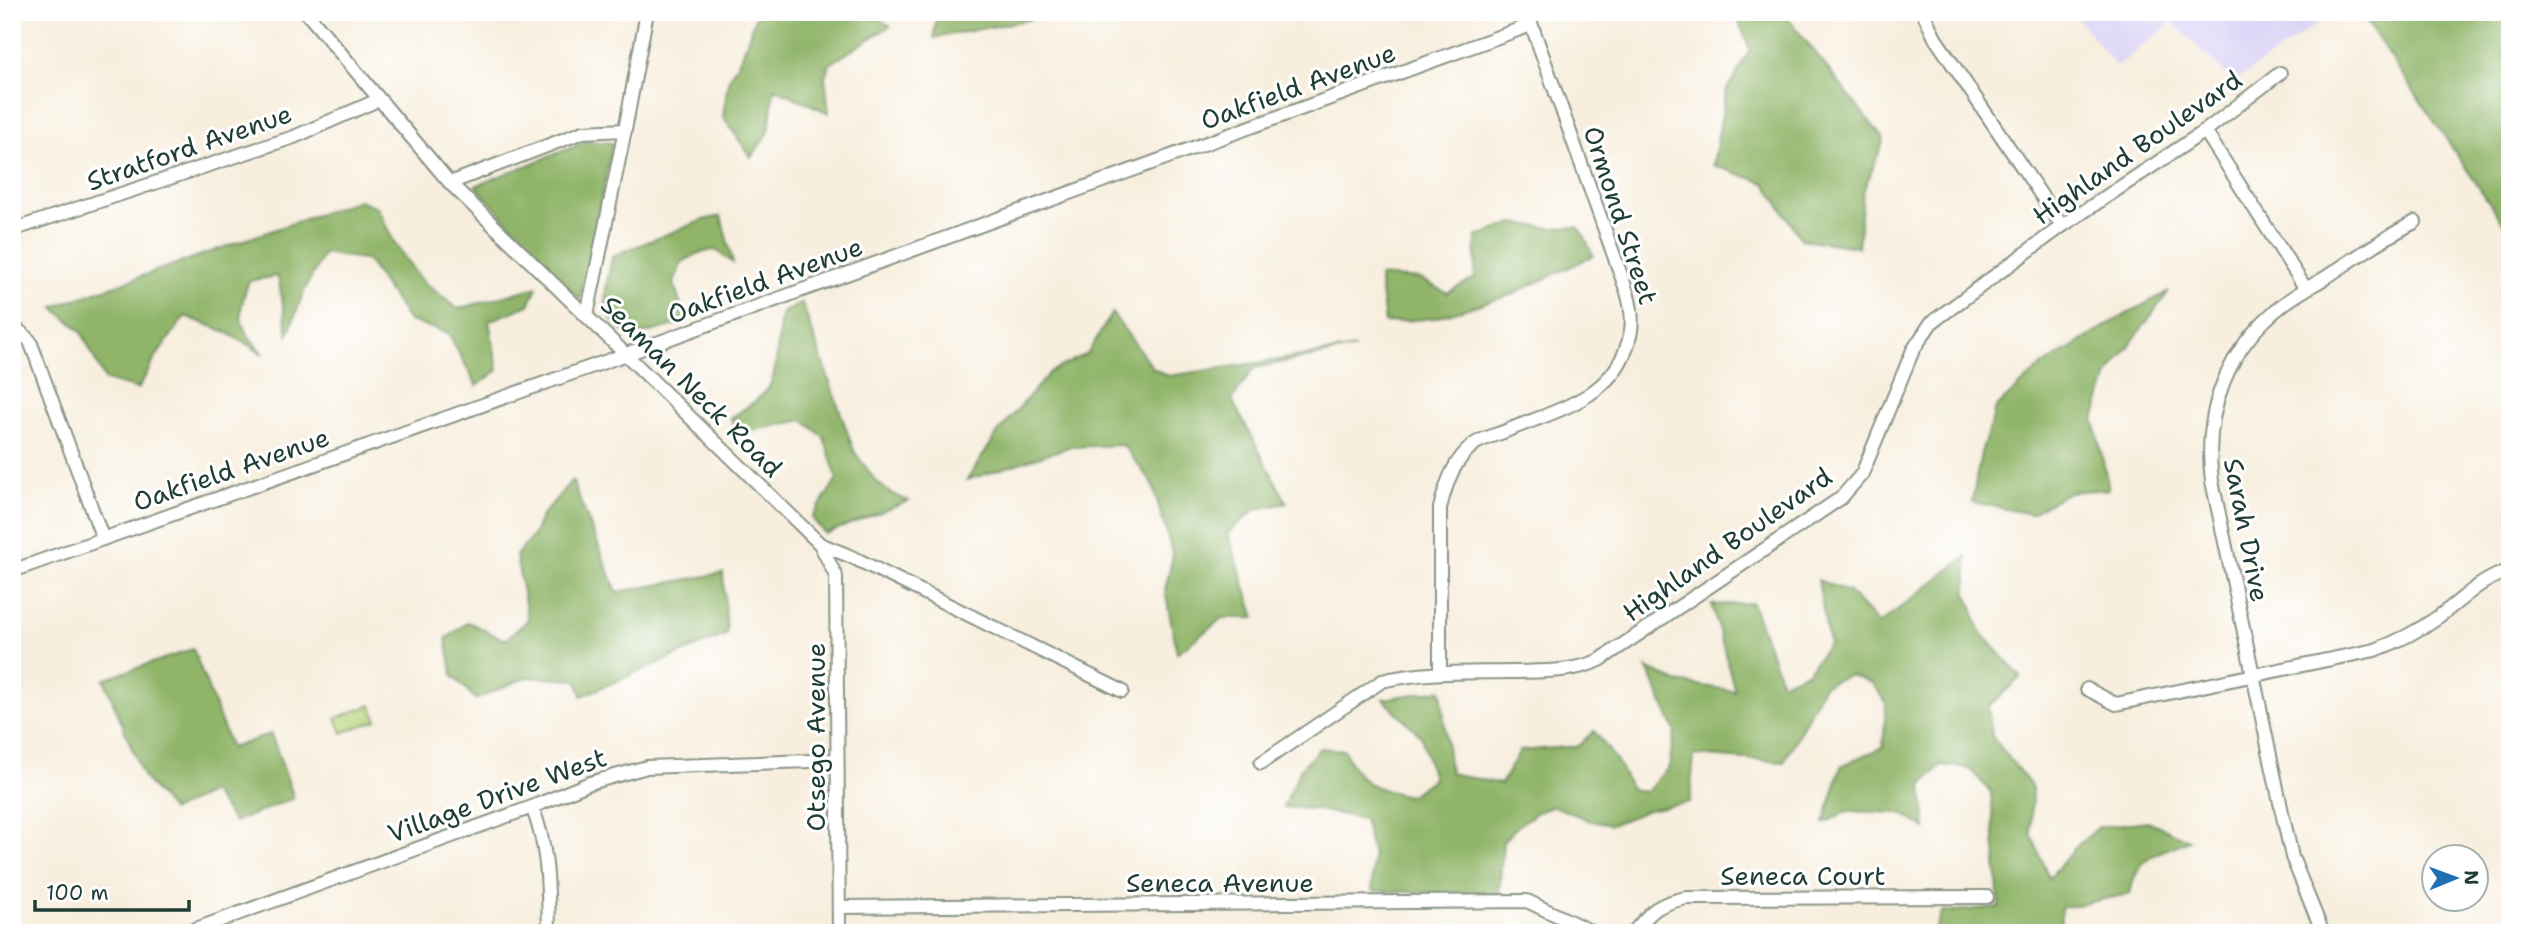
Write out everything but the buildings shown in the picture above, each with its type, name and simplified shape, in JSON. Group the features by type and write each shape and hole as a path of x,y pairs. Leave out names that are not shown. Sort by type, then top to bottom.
{"street":[{"name":"Seaman Neck Road","path":"306,12 450,183 820,544 852,557 1122,691"},
{"path":"587,315 647,12"},
{"name":"Ormond Street","path":"1440,673 1440,508 1446,482 1460,459 1476,443 1587,397 1607,382 1622,361 1631,335 1634,315 1527,12"},
{"path":"1923,12 1935,38 2062,226"},
{"name":"Oakfield Avenue","path":"12,571 624,355 1531,25"},
{"name":"Highland Boulevard","path":"1261,763 1382,681 1440,673 1583,668 1600,660 1841,498 1862,474 1913,350 1931,323 2062,226 2205,131 2280,73"},
{"name":"Stratford Avenue","path":"12,230 294,137 378,100"},
{"path":"450,183 583,132 625,130"},
{"path":"2205,131 2306,289"},
{"name":"Sarah Drive","path":"2323,933 2292,858 2212,481 2208,452 2211,424 2218,391 2230,365 2266,320 2306,289 2386,237 2416,222"},
{"path":"12,328 30,341 103,538"},
{"name":"Otsego Avenue","path":"820,544 836,576 839,933"},
{"path":"2087,689 2116,704 2375,650 2397,642 2438,617 2482,581 2510,570"},
{"name":"Village Drive West","path":"185,933 532,807 590,783 647,767 837,760"},
{"path":"532,807 542,832 547,867 548,933"},
{"name":"Seneca Court","path":"1633,933 1648,914 1664,902 1686,898 1987,897"},
{"name":"Seneca Avenue","path":"839,908 1527,901 1594,933"}],"shaded area":[{"path":"2072,12 2334,12 2234,82 2172,22 2117,67"}],"green space":[{"path":"757,12 869,12 890,26 830,64 825,76 829,113 774,88 769,132 751,157 723,117 728,81 743,53"},
{"path":"937,12 1067,12 934,38"},
{"path":"1735,12 1783,12 1884,140 1863,192 1858,247 1801,239 1765,183 1713,165 1726,91 1750,50"},
{"path":"2360,12 2510,12 2510,233"},
{"path":"588,141 613,143 580,300 475,186"},
{"path":"359,200 377,207 395,244 421,280 458,309 537,287 529,305 489,321 498,370 477,386 448,333 409,321 367,260 324,253 304,291 288,335 278,276 249,281 242,304 242,321 249,336 263,354 226,332 185,316 156,357 138,389 105,380 81,331 53,307"},
{"path":"721,216 733,263 716,250 701,252 682,262 674,283 686,322 632,337 620,328 607,311 606,302 612,256 703,220"},
{"path":"1514,223 1550,228 1578,227 1593,256 1513,294 1435,318 1385,323 1379,276 1420,279 1447,293 1475,278 1476,237"},
{"path":"2169,291 2108,375 2094,419 2109,489 2069,492 2030,514 1972,502 1981,453 1996,408 2039,368 2112,322"},
{"path":"802,303 854,451 876,481 890,493 909,501 825,534 812,518 837,479 824,437 803,420 737,434 731,418 755,402 767,390 776,364 782,313"},
{"path":"1112,313 1153,368 1168,376 1356,348 1254,368 1232,400 1287,503 1256,509 1228,533 1255,618 1223,618 1177,653 1165,590 1173,555 1152,483 1123,445 1069,447 967,480 999,431 1050,372 1088,353"},
{"path":"572,480 617,592 723,573 727,634 582,696 577,680 527,677 476,699 453,676 446,639 468,622 505,640 528,620 516,555 533,536 541,517"},
{"path":"1967,556 1967,593 1980,631 2021,677 1988,707 1992,736 2032,787 2031,833 2049,878 2076,847 2099,827 2148,821 2189,840 2158,853 2143,863 2133,881 2130,894 2061,908 2060,933 1934,933 1942,912 1999,907 1991,792 1969,768 1941,765 1922,785 1926,829 1901,813 1848,811 1824,823 1841,766 1883,747 1886,703 1872,683 1849,675 1824,685 1784,762 1694,755 1690,802 1648,810 1611,825 1591,821 1554,806 1538,812 1520,824 1503,841 1499,894 1372,891 1373,856 1364,819 1313,809 1283,807 1301,768 1320,748 1344,750 1362,778 1386,791 1409,796 1433,779 1421,736 1383,699 1441,690 1450,773 1501,784 1520,751 1578,746 1594,731 1617,761 1631,789 1646,792 1669,767 1675,731 1647,668 1677,682 1735,691 1712,605 1752,603 1782,683 1807,672 1829,644 1818,580 1849,592 1879,624"},
{"path":"193,649 231,748 271,734 294,798 234,822 212,792 172,811 144,778 104,679"},
{"path":"371,705 377,720 342,733 336,718"}]}
